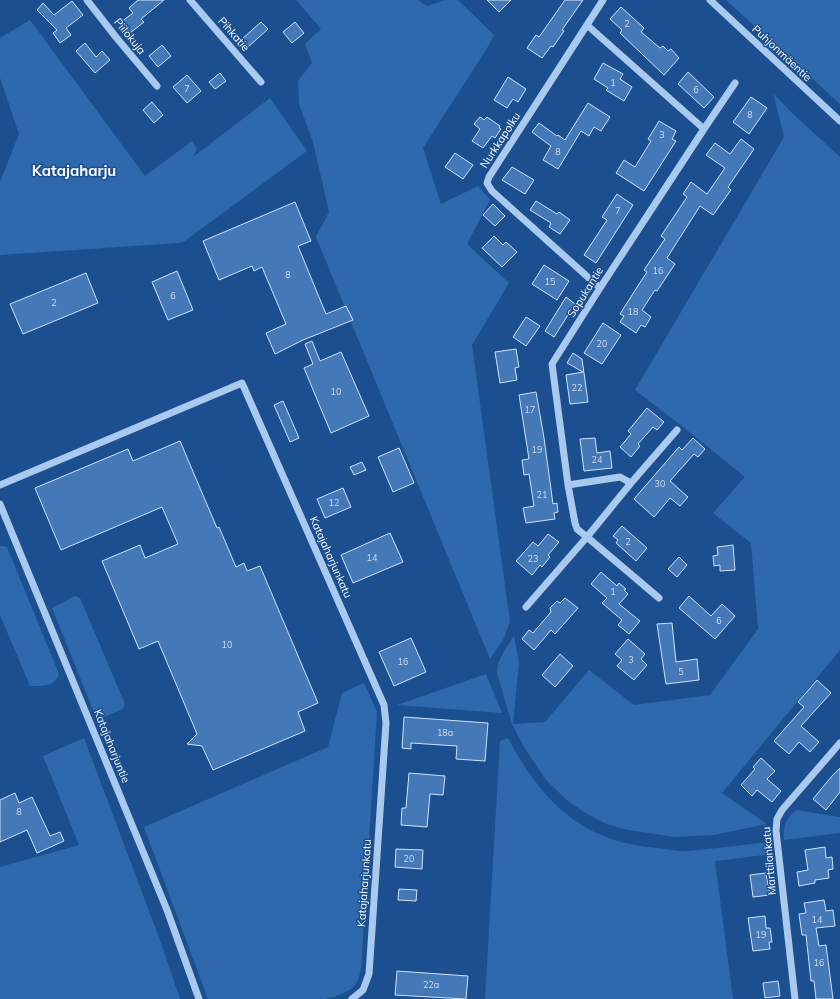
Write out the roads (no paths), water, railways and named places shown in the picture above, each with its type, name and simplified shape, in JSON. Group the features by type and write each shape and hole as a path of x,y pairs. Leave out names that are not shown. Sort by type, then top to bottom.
{"street":[{"name":"Piilokuja","path":"87,0 156,86"},
{"name":"Pihkatie","path":"190,0 261,82"},
{"name":"Nurkkapolku","path":"600,288 492,191 487,183 489,177 603,0"},
{"name":"Puhjonmäentie","path":"710,0 840,121"},
{"path":"587,25 704,129"},
{"name":"Sopukantie","path":"659,598 577,529 568,485 552,364 600,288 735,83"},
{"name":"Katajaharjunkatu","path":"0,485 242,383 384,705 386,723 369,974 363,990 352,999"},
{"path":"526,607 677,430"},
{"path":"568,485 620,478 631,483"},
{"name":"Katajaharjuntie","path":"0,504 167,910 199,999"},
{"name":"Marttilankatu","path":"795,999 776,831 777,819 782,810 840,743"}],"district":[{"name":"Katajaharju","path":"74,171"}]}
